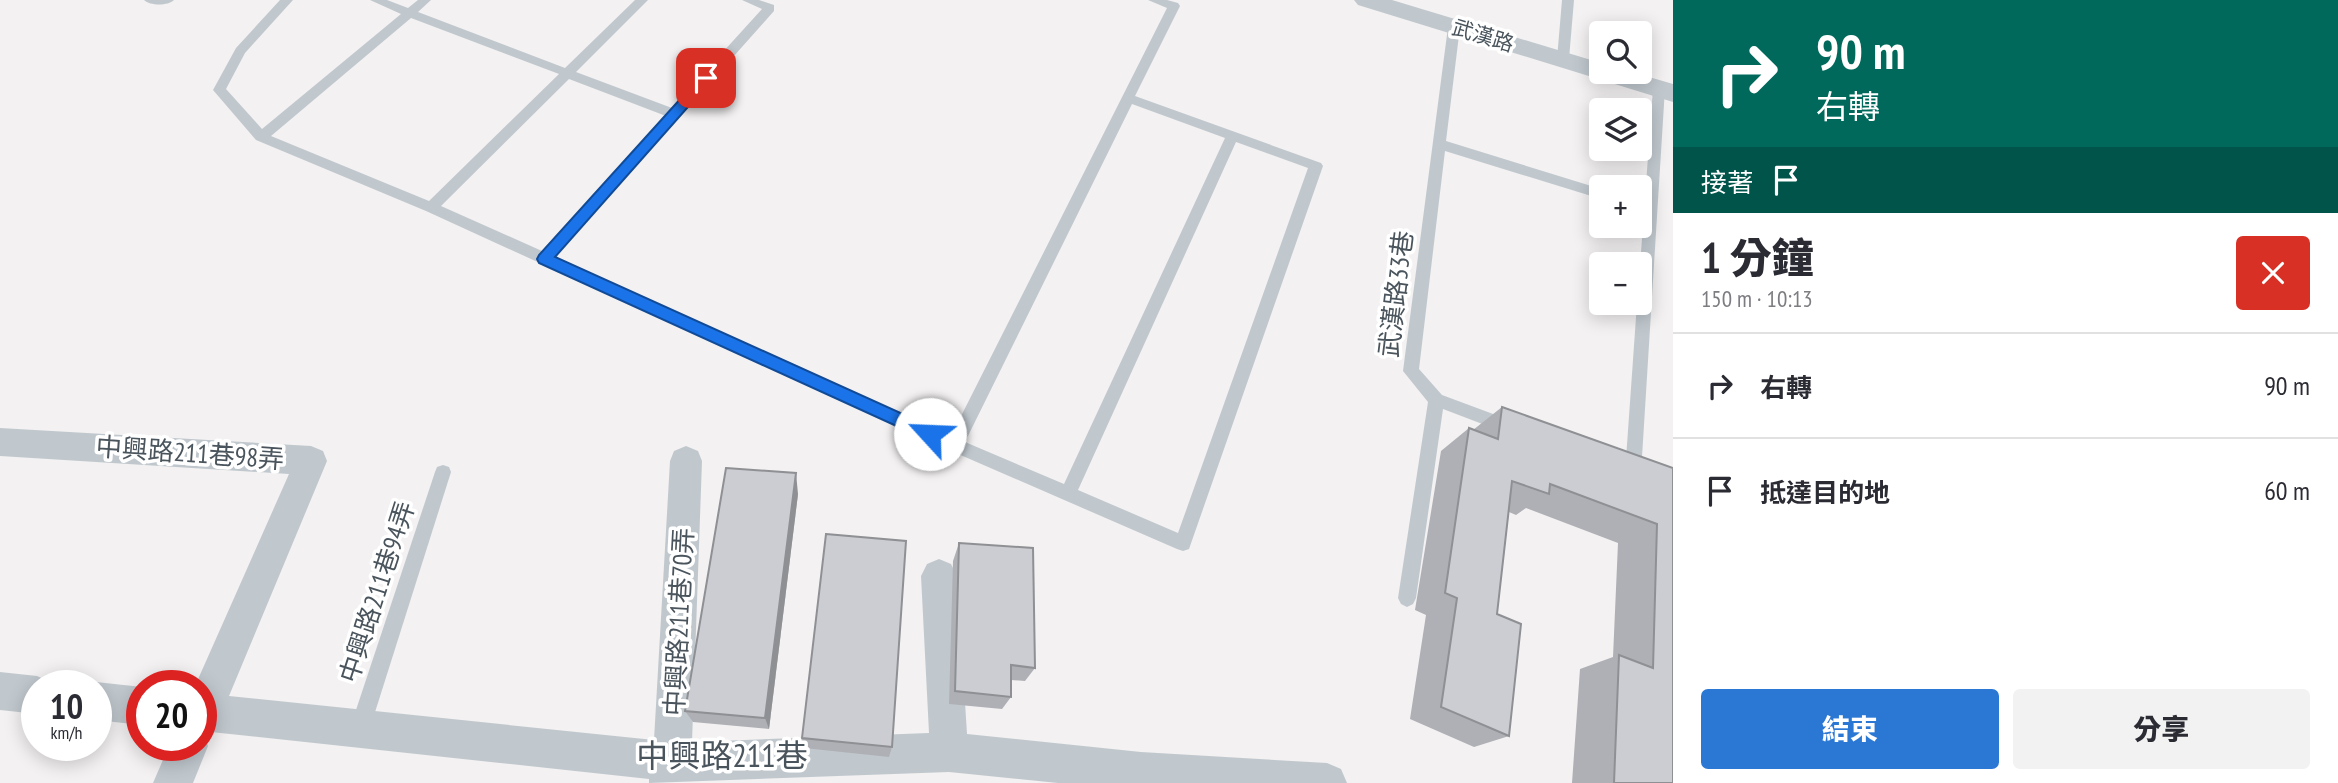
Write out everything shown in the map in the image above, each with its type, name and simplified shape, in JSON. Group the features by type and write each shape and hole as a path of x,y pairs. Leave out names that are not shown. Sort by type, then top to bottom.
{"street":[{"name":"武漢路","path":"1366,0 1589,67"},
{"name":"武漢路","path":"1646,84 1666,90"},
{"name":"中興路211巷98弄","path":"0,442 312,461 217,680"},
{"name":"中興路211巷70弄","path":"670,772 686,461"},
{"path":"939,576 949,752"},
{"path":"0,691 21,693"},
{"name":"中興路211巷","path":"217,723 360,728 670,772 949,752 1141,778 1327,783"},
{"name":"中興路211巷98弄","path":"173,783 182,761"}],"lane":[{"path":"150,0 168,0"},
{"path":"287,0 240,51 219,90 261,137 431,207 955,445 1183,543 1317,166 1128,98"},
{"path":"376,0 674,114"},
{"path":"261,137 425,0"},
{"path":"431,207 642,0"},
{"path":"544,259 770,8 748,0"},
{"path":"955,445 1174,6 1154,0"},
{"path":"1563,60 1568,0"},
{"name":"武漢路33巷","path":"1436,400 1410,371 1454,27"},
{"path":"1650,175 1666,90"},
{"path":"1068,494 1232,136"},
{"path":"1438,144 1589,190"},
{"path":"1621,470 1633,475 1643,238"},
{"path":"1407,598 1436,400 1522,433"},
{"name":"中興路211巷94弄","path":"360,728 443,471"}],"building":[{"path":"1502,407 1673,468 1673,783 1614,783 1619,655 1653,668 1657,524 1550,484 1549,494 1512,481 1497,614 1521,624 1509,736 1441,707 1457,598 1445,593 1469,428 1498,439"},
{"path":"726,468 796,473 765,718 685,711"},
{"path":"826,534 906,541 892,747 802,738"},
{"path":"959,543 1033,548 1035,668 1011,665 1011,697 955,691"}],"route":[{"path":"706,78 544,259 930,434"}]}
